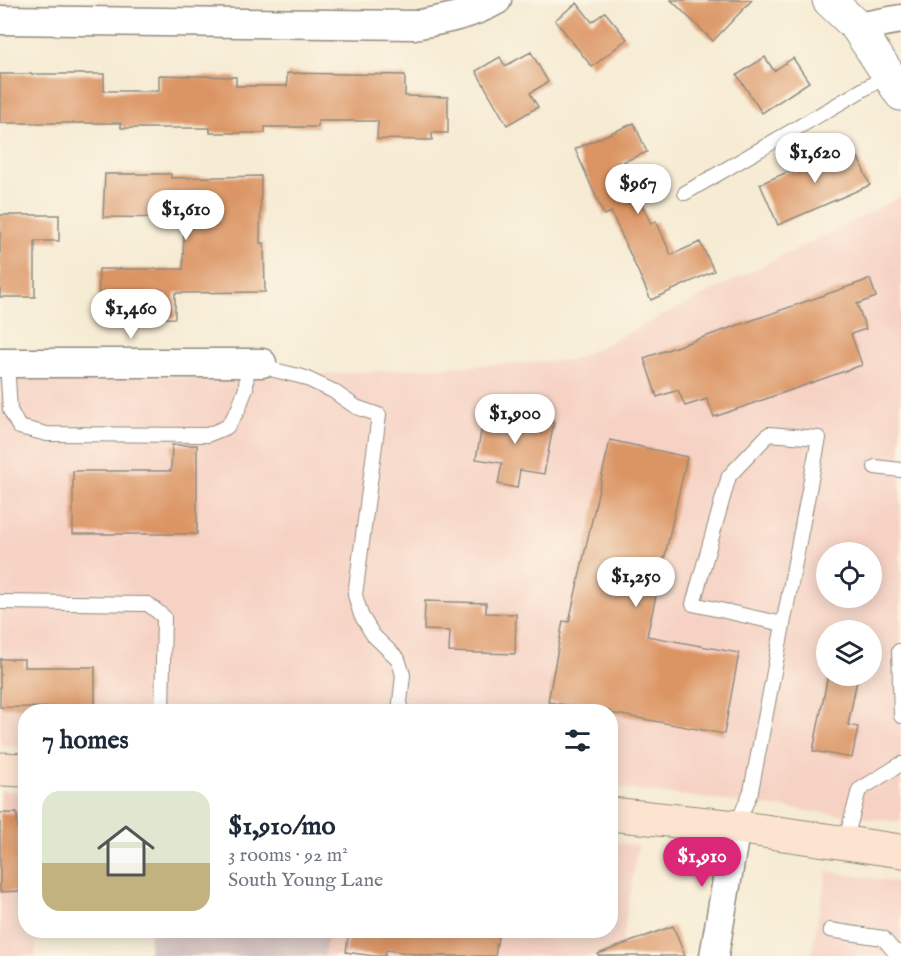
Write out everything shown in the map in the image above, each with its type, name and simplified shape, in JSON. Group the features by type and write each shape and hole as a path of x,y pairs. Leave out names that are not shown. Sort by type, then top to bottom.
{"main road":[{"path":"0,769 18,770"},
{"path":"618,815 736,827 901,851"}],"street":[{"path":"0,20 311,12 414,25 450,19 484,8 497,0"},
{"path":"830,0 857,27 895,84"},
{"path":"857,27 901,19"},
{"path":"4,363 254,363"},
{"path":"714,956 736,827"}],"lane":[{"path":"685,193 895,84"},
{"path":"4,363 9,410 19,427 47,434 207,435 227,427 238,410 254,363 303,377 333,391 356,407 379,415 355,595 361,615 373,635 398,659 403,675 400,704"},
{"path":"736,827 751,791 819,438 770,434 729,476 693,604 783,624"},
{"path":"875,467 901,470"},
{"path":"0,602 148,604 164,617 162,704"},
{"path":"901,651 899,651 901,716"},
{"path":"845,843 859,790 901,764"},
{"path":"830,930 883,938 893,950 901,953"}],"shaded area":[{"path":"901,197 901,822 618,788 618,704 18,704 18,746 0,745 0,376 272,377 573,360"},
{"path":"0,791 18,791 18,938 36,938 36,956 0,956"},
{"path":"618,843 638,845 620,956 324,956 327,938 618,938"},
{"path":"827,871 901,883 901,956 811,956"},
{"path":"150,938 327,938 324,956 149,956"}],"building":[{"path":"671,0 752,0 713,41"},
{"path":"577,3 592,22 605,12 627,39 592,67 555,20"},
{"path":"531,52 548,82 530,93 538,107 507,125 476,71 500,57 505,66"},
{"path":"765,57 774,71 793,58 809,82 762,113 737,75"},
{"path":"287,73 405,75 405,96 448,97 448,133 432,133 432,140 377,139 378,121 318,121 318,127 265,127 265,133 210,133 210,128 121,128 121,123 0,123 0,74 104,74 104,91 159,91 159,75 236,77 236,86 287,86"},
{"path":"634,123 647,152 623,162 651,224 656,221 671,255 700,242 714,271 651,300 611,212 604,215 575,149"},
{"path":"852,144 870,185 778,225 760,184"},
{"path":"105,174 171,174 171,178 261,176 260,243 264,243 265,292 175,293 175,318 98,319 99,269 183,269 184,218 103,217"},
{"path":"0,215 59,215 59,241 35,241 35,297 0,297"},
{"path":"870,279 876,297 857,304 866,329 851,334 862,365 714,417 707,399 685,406 678,390 657,397 644,358"},
{"path":"485,410 554,422 544,474 520,470 517,488 498,484 502,463 476,459"},
{"path":"610,440 687,457 647,636 739,653 724,734 618,714 618,704 548,702 563,621 569,622"},
{"path":"172,445 197,445 197,534 73,534 73,471 171,471"},
{"path":"425,601 486,603 486,613 516,614 515,654 449,652 450,631 424,630"},
{"path":"0,659 24,659 24,667 95,667 95,704 18,704 18,707 0,707"},
{"path":"826,686 856,686 848,725 858,727 852,758 813,751"},
{"path":"0,813 17,813 18,891 0,892"},
{"path":"673,926 685,956 599,956 598,954"},
{"path":"348,938 498,938 495,956 429,956 386,950 385,956 374,956 346,952"}]}
